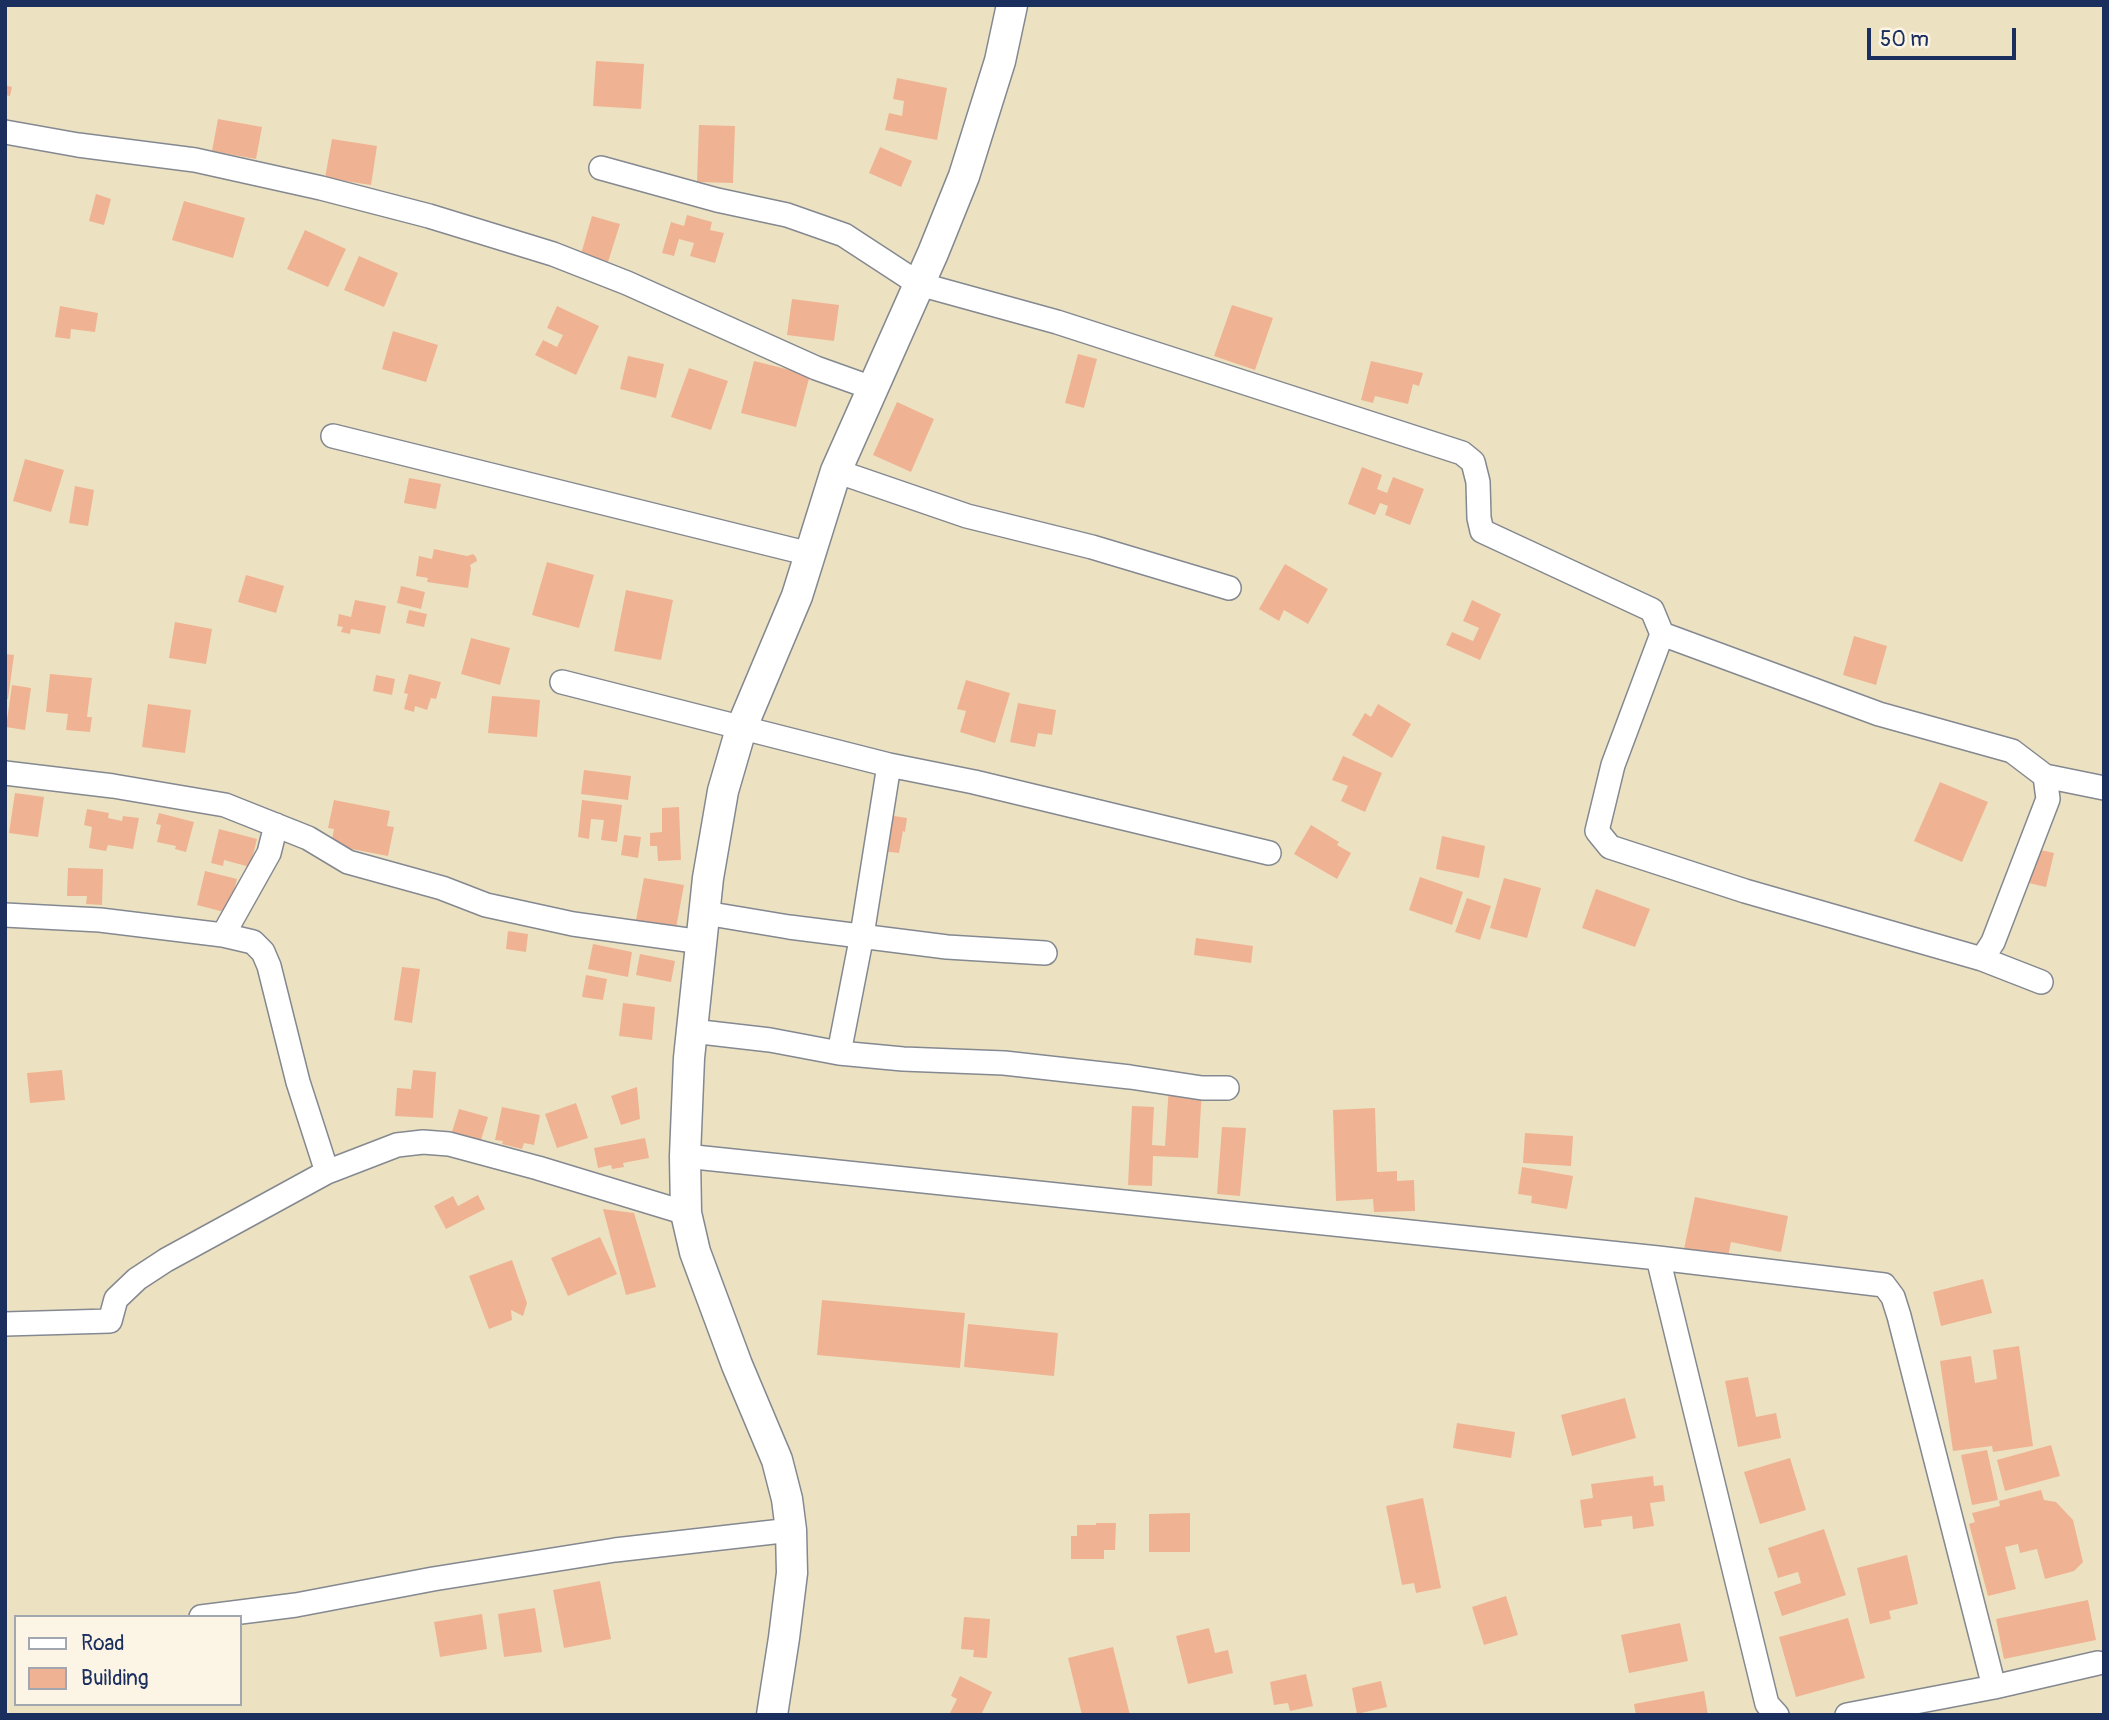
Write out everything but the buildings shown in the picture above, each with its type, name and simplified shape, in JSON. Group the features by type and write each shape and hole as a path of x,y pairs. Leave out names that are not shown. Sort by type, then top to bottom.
{"street":[{"path":"772,1715 792,1573 787,1499 777,1460 695,1252 686,1213 685,1156 692,1031 708,878 717,821 732,755 741,729 797,596 836,471 959,189 985,115 1012,5"},
{"path":"5,132 78,145 195,160 429,216 566,259 627,283 816,368 872,388"},
{"path":"601,168 717,200 787,215 844,236 919,284 1057,322 1462,453 1473,462 1478,482 1482,531 1652,610 1662,634 1614,765 1600,817 1597,831 1610,846 1745,891 1982,959 2041,982"},
{"path":"333,436 810,554"},
{"path":"836,471 967,516 1092,547 1229,588"},
{"path":"1662,634 1879,715 2012,751 2045,776 2104,788"},
{"path":"562,682 889,765 974,782 1269,853"},
{"path":"839,1053 862,935 889,765"},
{"path":"5,773 113,786 225,805 308,838 348,863 442,888 486,905 573,924 703,928 789,927 947,947 1045,953"},
{"path":"1982,959 1993,942 2048,799 2045,776"},
{"path":"223,935 269,853 276,825"},
{"path":"5,915 100,920 223,935 253,942 263,952 269,966 298,1082 327,1171"},
{"path":"692,1031 771,1040 839,1053 903,1059 1004,1063 1202,1088 1227,1088"},
{"path":"5,1321 110,1321 116,1300 137,1279 166,1260 327,1171 397,1145 423,1142 449,1144 686,1213"},
{"path":"685,1156 1658,1258 1884,1285 1893,1297 1899,1316 1994,1687"},
{"path":"1658,1258 1768,1704 1777,1715"},
{"path":"217,1615 296,1605 433,1579 615,1550 791,1530"},
{"path":"1847,1715 1994,1687 2098,1662"}]}
